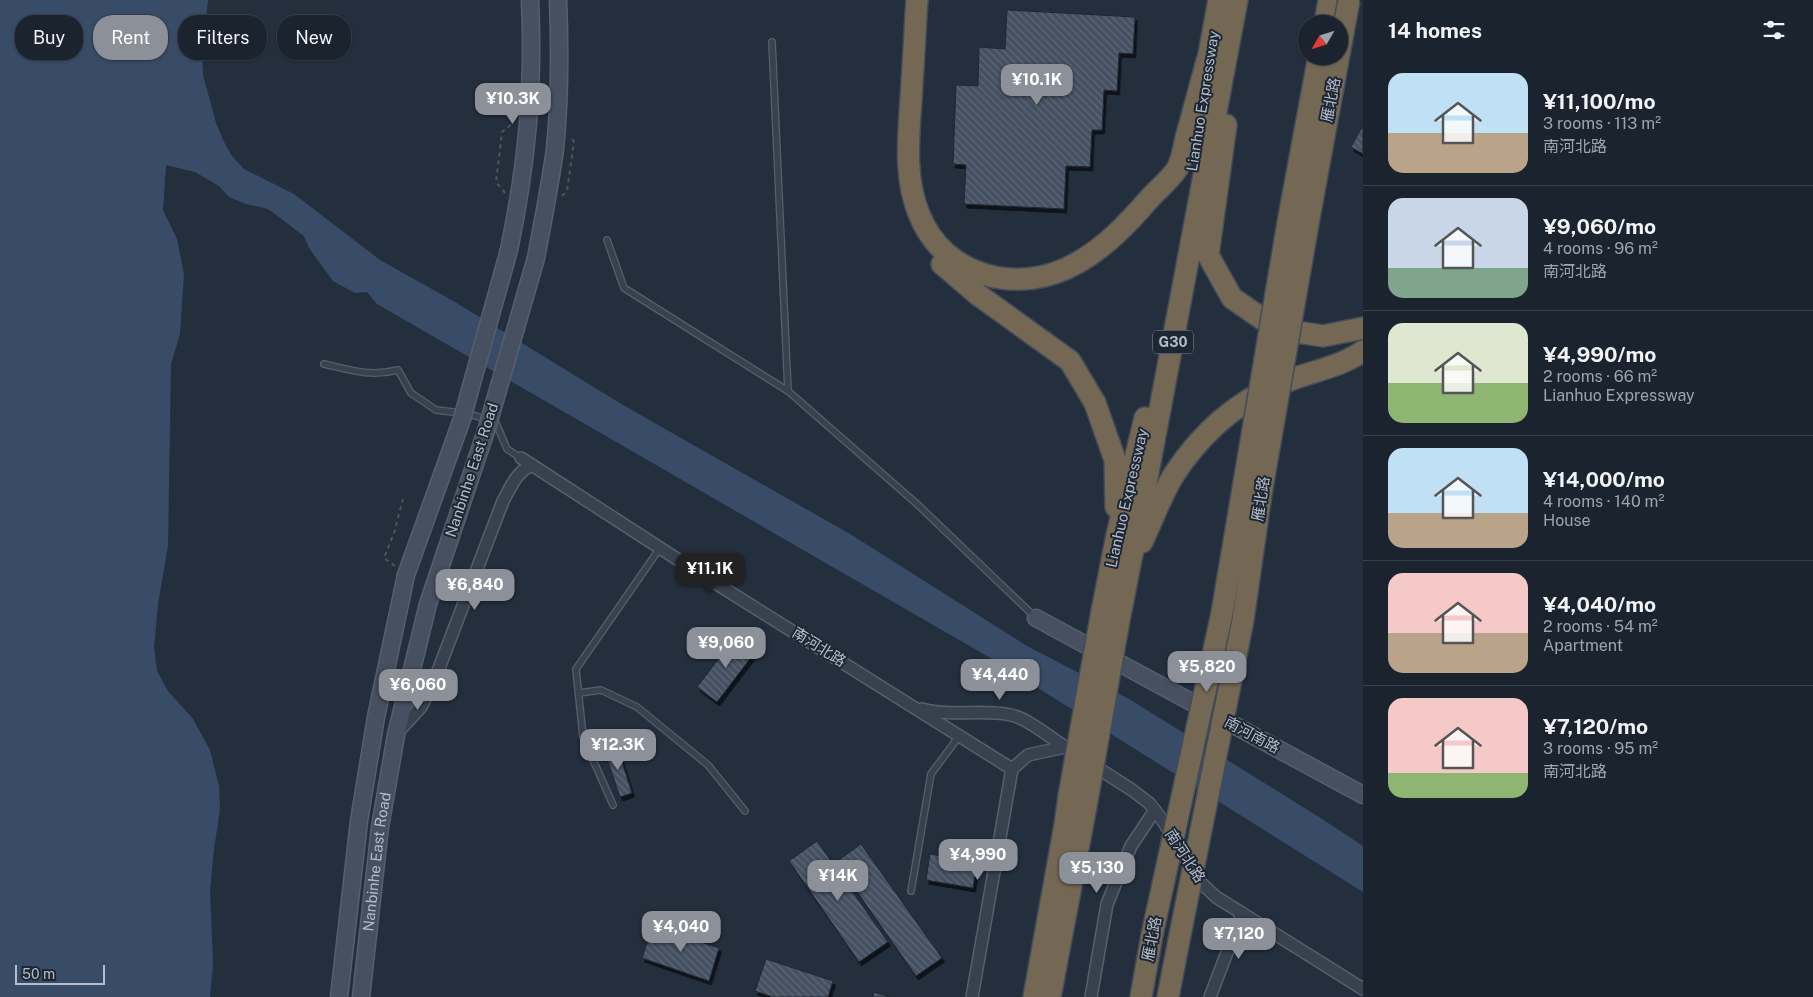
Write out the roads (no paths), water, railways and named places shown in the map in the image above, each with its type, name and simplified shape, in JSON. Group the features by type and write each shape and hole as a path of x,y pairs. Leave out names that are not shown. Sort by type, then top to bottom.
{"highway":[{"path":"903,0 896,140 896,177 900,204 918,233 944,266 977,294 1070,361 1095,403 1114,460 1117,535"},
{"path":"917,0 908,161 911,187 918,214 931,237 944,252 961,266 988,276 1017,280 1049,276 1077,264 1104,245 1133,218 1178,167 1222,66 1244,0"},
{"name":"Lianhuo Expressway","path":"1110,616 1128,572 1222,66 1219,0"},
{"name":"Lianhuo Expressway","path":"1050,997 1078,801 1110,616 1117,535 1174,294 1237,0"},
{"path":"1327,15 1330,0"},
{"name":"雁北路","path":"1168,997 1243,620 1272,427 1350,0"},
{"name":"雁北路","path":"1141,997 1152,935 1222,613 1287,227 1317,65"},
{"path":"1222,66 1208,255 1232,298 1277,330 1323,336 1363,328"},
{"path":"1128,572 1175,474 1208,431 1244,402 1285,382 1324,370 1352,359 1363,352"},
{"name":"Lianhuo Expressway","path":"1034,997 1065,825 1078,801"}],"main road":[{"name":"Nanbinhe East Road","path":"339,997 359,820 376,717 406,574 462,419 509,250 518,208 526,154 530,108 532,71 530,0"},
{"name":"Nanbinhe East Road","path":"361,997 380,827 396,735 428,604 487,428 536,258 550,185 558,110 560,62 558,0"},
{"name":"南河南路","path":"1036,618 1363,796"}],"street":[{"name":"南河北路","path":"521,458 660,548 1012,769"},
{"path":"396,735 421,707 433,684 503,501 516,477 523,469 532,466"},
{"name":"南河北路","path":"914,707 943,712 1012,715 1023,720 1132,790 1155,810 1199,881 1216,897 1363,990"},
{"path":"972,997 1012,769 1028,755 1065,747"},
{"path":"1091,997 1107,904 1131,846 1155,810"},
{"path":"1210,997 1242,913"}],"lane":[{"path":"772,42 788,391"},
{"path":"607,240 624,288 788,391 917,504 1036,618"},
{"path":"324,364 352,371 382,374 398,370 411,393 436,410 470,414 496,423 507,449 521,458"},
{"path":"613,805 583,736 576,669 660,548"},
{"path":"579,693 600,690 637,706 708,765 745,811"},
{"path":"911,891 931,774 960,735"}],"water":[{"path":"0,0 208,0 206,15 178,15 178,60 202,60 203,75 216,123 232,156 244,169 294,194 380,260 455,302 623,405 850,534 1027,646 1129,699 1363,846 1363,892 987,656 377,304 367,292 355,293 333,281 309,248 304,236 268,209 246,204 229,197 219,186 195,172 166,165 163,210 177,239 184,274 180,334 171,364 168,546 158,604 154,647 157,671 168,691 193,719 210,750 219,786 220,810 210,890 213,964 210,997 0,997"}]}
